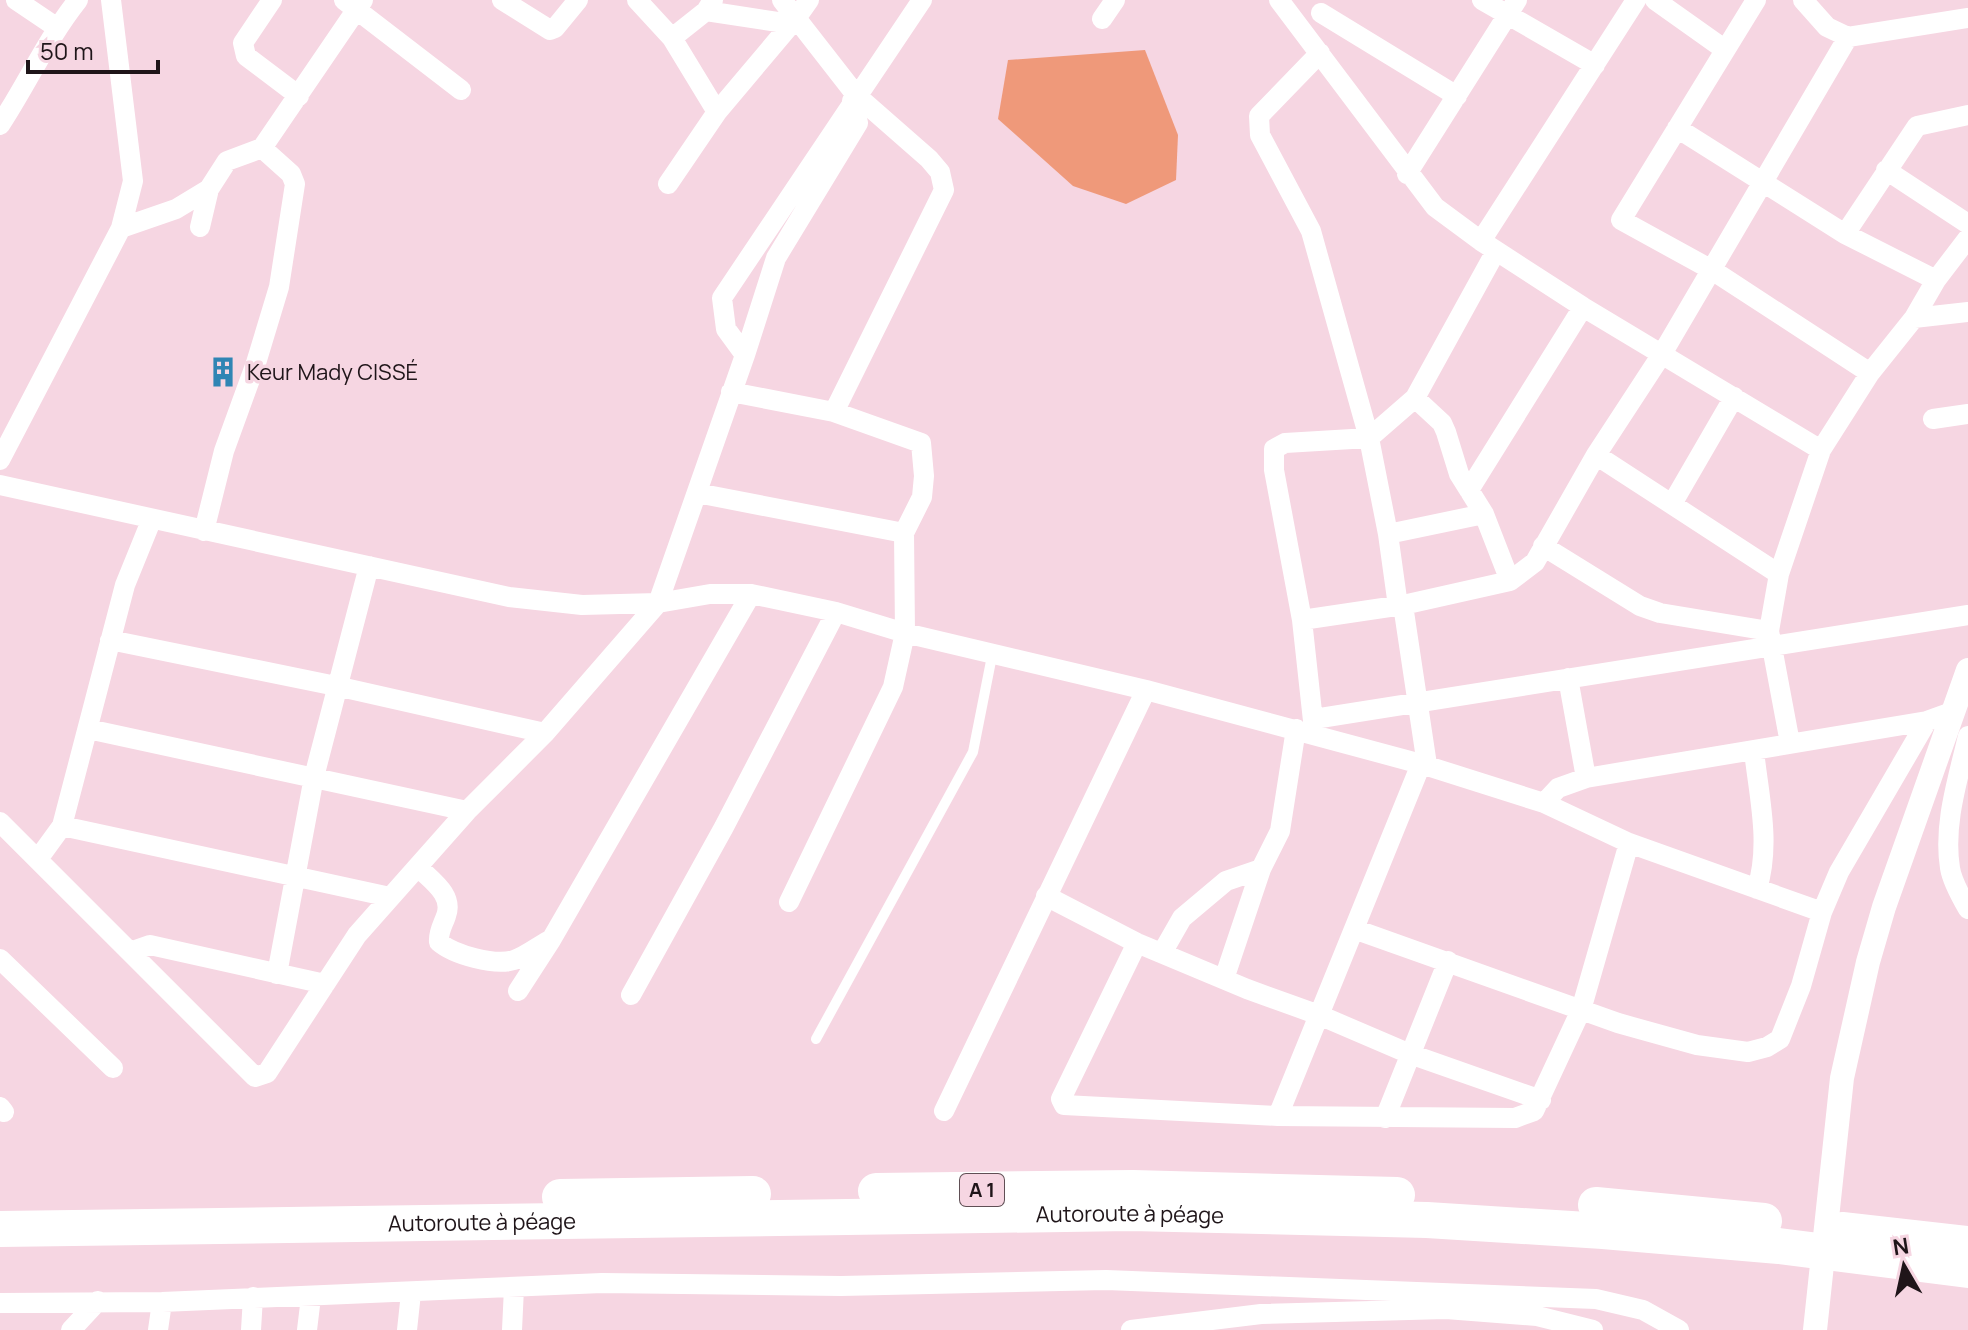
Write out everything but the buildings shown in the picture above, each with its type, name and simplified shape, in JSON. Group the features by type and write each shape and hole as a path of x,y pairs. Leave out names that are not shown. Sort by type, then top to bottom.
{"highway":[{"name":"A 1","path":"0,1205 1133,1188 1428,1196 1591,1205 1693,1213 1968,1244"},
{"name":"Autoroute à péage","path":"0,1229 1147,1213 1427,1220 1603,1231 1779,1246 1968,1270"}],"street":[{"path":"16,0 56,27"},
{"path":"0,125 39,63 56,27 78,0"},
{"path":"0,460 121,228 133,181 111,0"},
{"path":"272,0 243,43 243,50 246,56 299,96"},
{"path":"502,0 550,30 578,0"},
{"path":"637,0 672,38 717,112"},
{"path":"782,0 794,21 854,98 929,159 940,172 944,190 834,412"},
{"path":"668,184 717,112 809,0"},
{"path":"745,355 726,329 722,298 922,0"},
{"path":"1102,19 1115,0"},
{"path":"1279,0 1407,174 1435,207 1583,307 1821,450"},
{"path":"1482,0 1512,8 1595,65"},
{"path":"1224,979 1261,869 1280,831 1308,727 1302,620 1274,470 1274,449 1285,443 1369,438 1415,398 1489,246 1636,0"},
{"path":"1655,0 1724,49"},
{"path":"1756,0 1621,220 1712,270 1870,373"},
{"path":"1803,0 1827,27 1848,37 1968,18"},
{"path":"200,227 209,189 227,161 262,148 299,96 355,3 461,90"},
{"path":"672,38 709,5 794,21"},
{"path":"1307,35 1326,7 1457,96"},
{"path":"1407,174 1512,8"},
{"path":"1302,620 1401,605 1510,581 1535,562 1596,455 1662,354 1848,37"},
{"path":"1278,1116 1424,764 1418,702 1369,438 1311,231 1260,135 1259,116 1320,53"},
{"path":"0,822 255,1077 267,1073 357,935 467,811 545,733 658,603 776,258 858,123 854,98"},
{"path":"1845,234 1917,126 1968,115"},
{"path":"1677,128 1845,234 1936,280"},
{"path":"204,531 224,451 279,287 293,199 294,179 262,148"},
{"path":"1886,170 1968,224"},
{"path":"121,228 176,209 209,189"},
{"path":"1790,743 1771,638 1779,574 1821,450 1870,373 1914,318 1936,280 1968,238"},
{"path":"1469,490 1583,307"},
{"path":"1914,318 1968,312"},
{"path":"731,392 834,412 921,443 922,497 904,533 905,633 893,687 789,902"},
{"path":"1672,504 1734,397"},
{"path":"1415,398 1442,423 1459,474 1484,514 1510,581"},
{"path":"1933,419 1968,414"},
{"path":"1596,455 1779,574"},
{"path":"0,485 151,521 509,597 582,605 658,603 710,594 751,594 836,612 992,656 1308,727 1544,803 1629,843 1822,912"},
{"path":"697,493 904,533"},
{"path":"1388,534 1484,514"},
{"path":"38,859 62,826 125,585 151,521"},
{"path":"1543,546 1640,606 1771,638"},
{"path":"277,974 314,777 369,566"},
{"path":"518,991 551,940 751,594"},
{"path":"631,995 724,827 836,612"},
{"path":"1308,727 1418,702 1568,678 1771,638 1968,615"},
{"path":"110,640 545,733"},
{"path":"1815,1330 1842,1078 1868,962 1884,907 1968,670"},
{"path":"1568,678 1586,778"},
{"path":"944,1111 1146,690"},
{"path":"1544,803 1558,788 1586,778 1927,721 1952,712"},
{"path":"1354,929 1618,1023 1697,1045 1748,1052 1767,1047 1780,1039 1801,986 1822,912 1839,872 1927,721"},
{"path":"88,729 467,811"},
{"path":"1968,736 1951,811 1949,838 1950,871 1968,909"},
{"path":"1754,751 1766,847 1757,889"},
{"path":"62,826 390,897"},
{"path":"1137,943 1061,1103 1278,1116 1515,1118 1534,1111 1541,1100 1581,1010 1629,843"},
{"path":"418,867 449,900 438,935 443,946 475,959 511,961 551,940"},
{"path":"1162,953 1182,918 1226,881 1261,869"},
{"path":"1046,896 1137,943 1224,979 1410,1054 1541,1100"},
{"path":"130,952 150,945 325,984"},
{"path":"0,959 113,1068"},
{"path":"1385,1118 1448,961"},
{"path":"0,1303 162,1302 602,1283 841,1286 1106,1280 1596,1299 1643,1310 1679,1330"},
{"path":"512,1330 514,1288"},
{"path":"407,1330 411,1293"},
{"path":"251,1330 253,1297"},
{"path":"307,1330 311,1297"},
{"path":"71,1330 98,1301"},
{"path":"158,1330 162,1302"},
{"path":"1437,1330 1446,1309"},
{"path":"1131,1330 1261,1314 1446,1309 1593,1330"}],"lane":[{"path":"816,1039 973,752 992,656"}],"shaded area":[{"path":"1145,50 1178,135 1176,180 1126,204 1073,186 998,119 1008,60"}],"place":[{"name":"Keur Mady CISSÉ","path":"223,372"}]}
